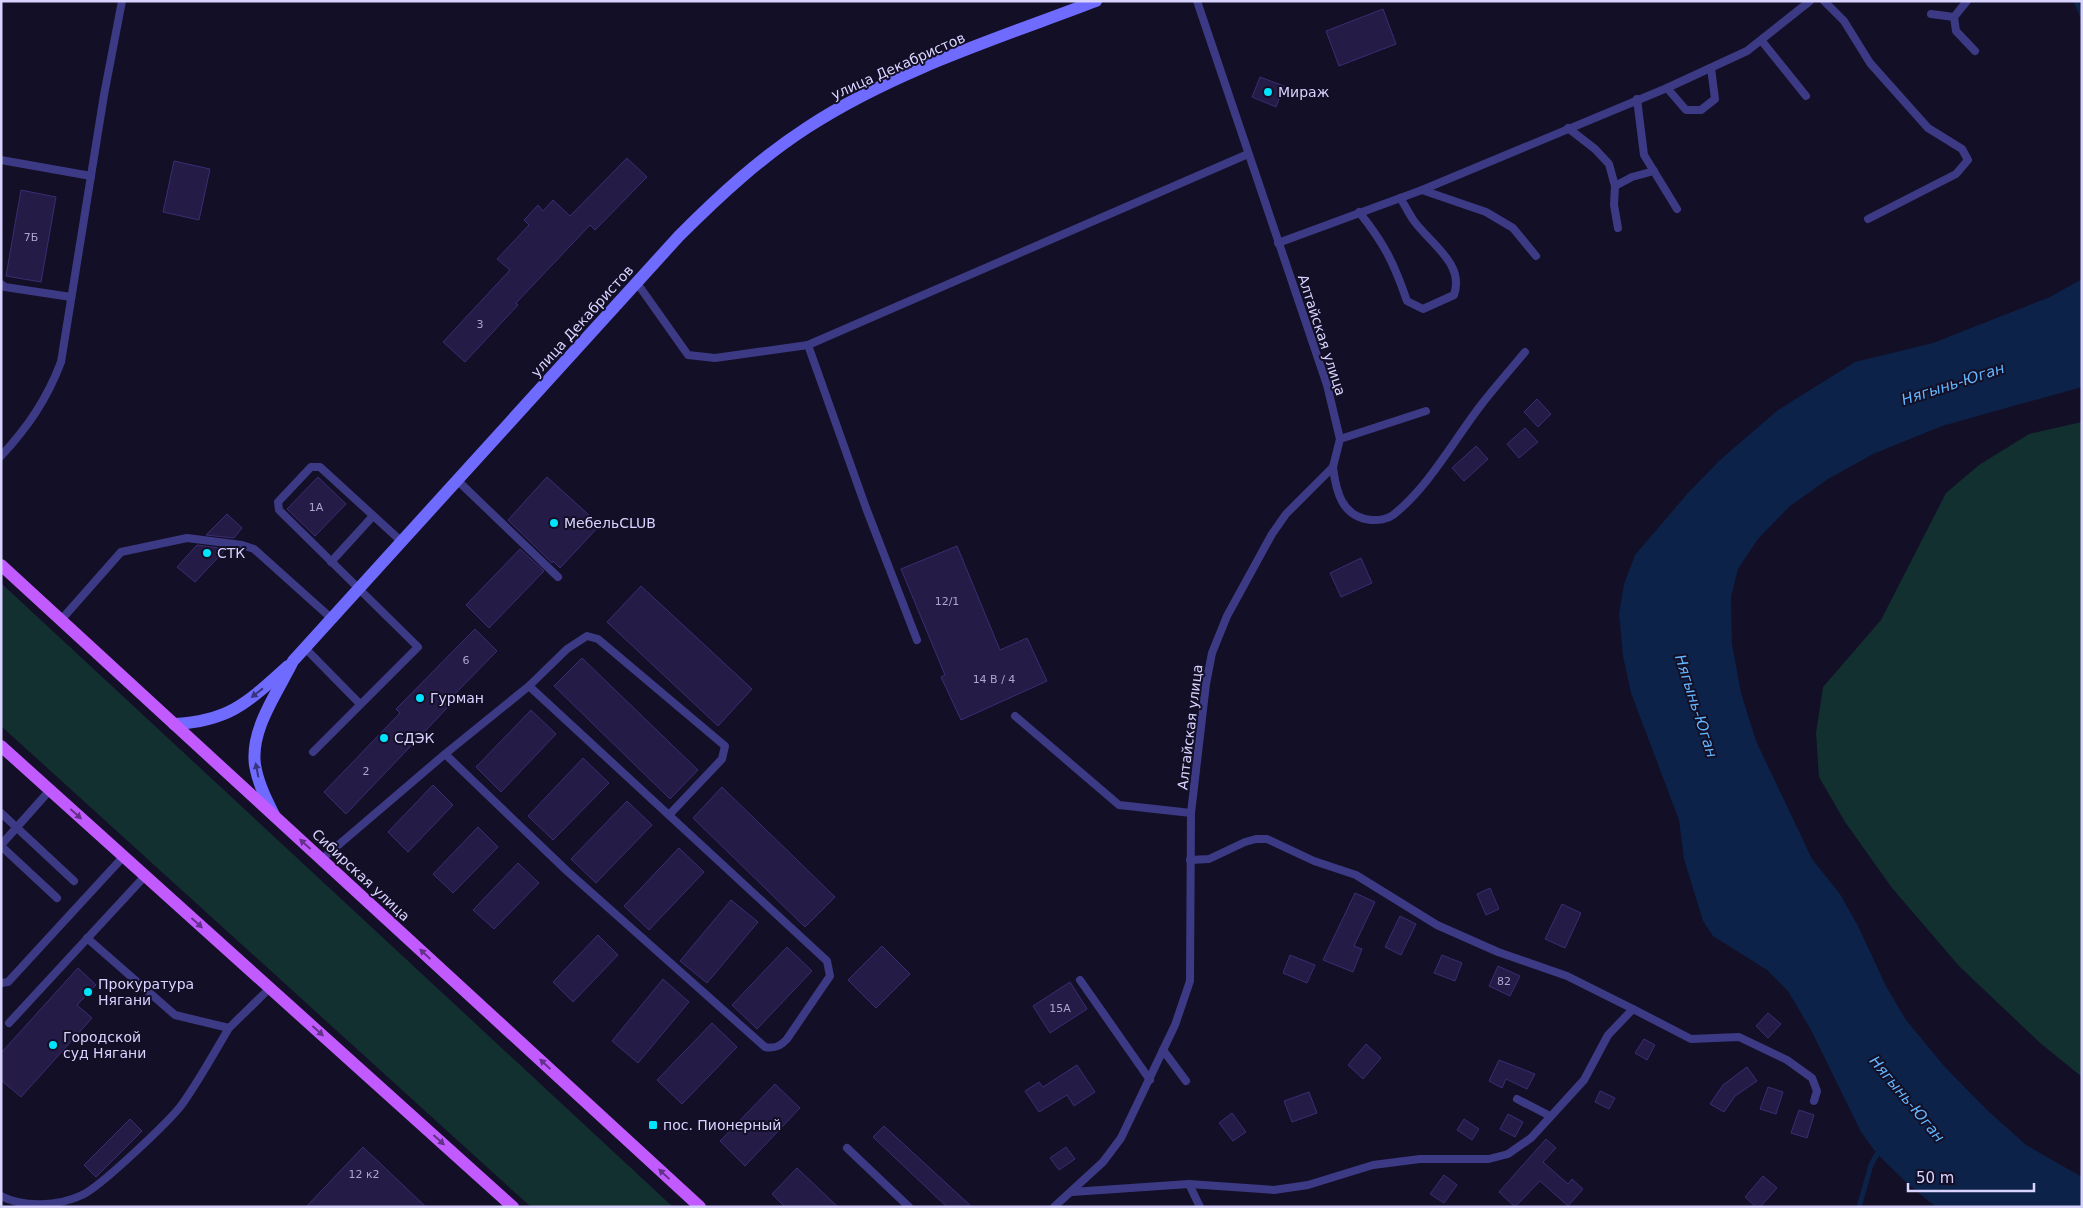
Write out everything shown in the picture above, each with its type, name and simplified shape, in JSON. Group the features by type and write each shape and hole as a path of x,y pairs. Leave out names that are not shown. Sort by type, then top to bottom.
{"main road":[{"name":"улица Декабристов","path":"274,815 260,786 255,764 255,747 262,724 293,661 713,202 746,172 808,126 846,104 935,63 1096,1"},
{"name":"Сибирская улица","path":"1,565 700,1207"},
{"path":"174,724 215,719 234,710 257,694 293,661"},
{"path":"1,746 513,1207"}],"lane":[{"path":"1,456 25,430 50,391 61,362 122,1"},
{"name":"Алтайская улица","path":"1054,1207 1103,1162 1121,1138 1175,1025 1190,981 1191,813 1206,684 1212,653 1227,616 1272,534 1286,514 1333,468 1340,439 1327,385 1198,1"},
{"path":"1278,242 1422,190 1667,88 1747,51 1810,1"},
{"path":"1824,1 1844,21 1870,63 1928,128 1962,149 1968,160 1956,174 1868,219"},
{"path":"1967,1 1954,17 1956,31 1975,51"},
{"path":"1931,14 1954,17"},
{"path":"1761,40 1806,96"},
{"path":"1667,88 1686,110 1700,110 1715,99 1711,68"},
{"path":"1637,99 1644,155 1677,210"},
{"path":"1568,128 1596,149 1610,164 1615,186 1614,206 1618,228"},
{"path":"637,283 688,355 715,358 808,345 1027,248 1248,154"},
{"path":"1,160 91,176"},
{"path":"1615,186 1632,176 1654,170"},
{"path":"1422,190 1486,212 1513,228 1536,256"},
{"path":"1359,212 1382,241 1398,274 1407,301 1423,308 1441,302 1454,295 1457,286 1451,263 1415,222 1400,198"},
{"path":"1,284 71,297"},
{"path":"808,345 866,508 917,640"},
{"path":"1333,468 1336,492 1347,511 1366,519 1382,520 1393,515 1422,485 1481,405 1525,352"},
{"path":"1340,439 1426,411"},
{"path":"313,752 418,648 279,510 278,502 311,467 320,467 401,541"},
{"path":"457,480 558,577"},
{"path":"331,562 373,516"},
{"path":"61,620 121,552 187,538 242,545 254,549 331,618"},
{"path":"322,860 444,754 529,686 567,649 587,636 598,639 725,746 722,759 669,814"},
{"path":"305,648 360,704"},
{"path":"444,754 574,877 765,1047 772,1048 782,1045 830,976 830,967 820,954 529,686"},
{"path":"1015,716 1118,805 1191,813"},
{"path":"50,790 1,846 57,898"},
{"path":"1,813 74,881"},
{"path":"1190,860 1209,859 1256,838 1267,839 1314,861 1356,875 1436,925 1498,952 1567,976 1691,1040 1739,1037 1786,1060 1812,1078 1817,1090 1814,1101"},
{"path":"1,983 8,982 124,856"},
{"path":"9,1023 145,876"},
{"path":"87,938 174,1015 229,1028"},
{"path":"1080,980 1150,1080"},
{"path":"1,1196 12,1202 44,1204 83,1195 100,1183 182,1105 229,1028 270,988"},
{"path":"1072,1192 1188,1184 1274,1190 1308,1185 1383,1164 1420,1158 1468,1157 1489,1159 1508,1154 1531,1138 1584,1080 1608,1035 1633,1009"},
{"path":"1163,1050 1186,1081"},
{"path":"1517,1099 1550,1116"},
{"path":"847,1148 909,1207"},
{"path":"1188,1184 1200,1207"}],"green space":[{"path":"2082,422 2082,1077 2039,1042 1959,966 1892,888 1845,822 1819,777 1816,733 1823,687 1881,620 1946,493 1979,465 2029,434"},
{"path":"1,583 673,1207 531,1207 1,726"}],"water":[{"name":"Нягынь-Юган","path":"2082,279 2082,387 1942,426 1873,454 1828,479 1790,506 1758,539 1738,569 1731,597 1732,644 1741,693 1756,741 1812,859 1840,894 1858,926 1886,986 1906,1020 1945,1067 1986,1109 2026,1145 2082,1177 2082,1207 1936,1207 1908,1184 1877,1154 1861,1132 1811,1030 1788,991 1767,970 1713,936 1703,921 1684,859 1679,820 1631,693 1623,656 1619,614 1624,584 1635,555 1687,494 1720,460 1778,410 1855,362 1933,343 2050,297"}],"building":[{"path":"1383,9 1396,44 1339,66 1326,31"},
{"name":"Мираж","path":"1260,77 1284,86 1276,107 1252,97"},
{"path":"627,158 647,177 595,230 590,225 516,303 518,305 465,362 443,342 510,270 497,259 529,225 524,220 538,205 543,211 553,200 570,216"},
{"path":"174,161 210,169 199,220 163,212"},
{"path":"21,190 56,197 41,282 6,276"},
{"path":"1537,399 1551,414 1538,427 1524,412"},
{"path":"1525,428 1538,442 1519,458 1507,444"},
{"path":"1476,446 1488,459 1464,481 1452,468"},
{"path":"318,477 346,504 315,536 287,509"},
{"name":"МебельCLUB","path":"547,477 600,525 560,568 553,561 552,563 508,520"},
{"path":"227,514 242,528 234,538 206,535"},
{"path":"197,545 226,549 195,582 177,567"},
{"path":"957,546 1000,650 1027,638 1047,681 961,720 941,677 945,675 901,569"},
{"path":"520,549 544,571 489,628 466,605"},
{"path":"1361,558 1372,583 1341,597 1330,573"},
{"path":"641,586 752,689 718,726 607,622"},
{"path":"475,629 497,651 445,704 448,707 346,814 324,792 400,713 396,709"},
{"path":"582,658 698,770 670,799 554,686"},
{"path":"531,710 556,734 501,792 476,767"},
{"path":"583,758 609,783 553,840 528,816"},
{"path":"433,785 453,805 408,852 388,832"},
{"path":"722,787 835,897 805,927 693,818"},
{"path":"627,801 652,825 596,883 571,859"},
{"path":"478,827 498,847 453,893 433,874"},
{"path":"679,848 704,872 649,930 624,906"},
{"path":"518,863 539,883 494,929 473,910"},
{"path":"1490,888 1499,909 1486,915 1477,894"},
{"path":"1355,893 1375,902 1354,946 1362,949 1353,972 1323,960"},
{"path":"731,900 758,922 707,983 680,961"},
{"path":"1562,904 1581,913 1565,948 1545,939"},
{"path":"1400,916 1416,924 1401,955 1385,947"},
{"path":"598,935 618,955 573,1002 553,982"},
{"path":"882,946 910,974 876,1008 848,980"},
{"path":"787,947 812,971 757,1029 732,1005"},
{"path":"1290,955 1315,965 1307,983 1283,973"},
{"path":"1442,955 1462,963 1455,981 1434,973"},
{"path":"1498,966 1520,976 1510,996 1489,986"},
{"path":"78,968 96,985 77,1005 92,1018 21,1097 1,1080 1,1053"},
{"path":"663,979 689,1002 638,1063 612,1041"},
{"path":"1070,982 1087,1009 1050,1033 1033,1006"},
{"path":"1768,1013 1781,1024 1768,1038 1756,1026"},
{"path":"712,1023 737,1047 682,1104 657,1080"},
{"path":"1644,1039 1655,1045 1647,1060 1635,1053"},
{"path":"1366,1044 1381,1058 1363,1079 1348,1065"},
{"path":"1499,1060 1535,1074 1527,1089 1506,1079 1502,1088 1489,1081"},
{"path":"1077,1065 1095,1092 1074,1106 1067,1095 1039,1112 1025,1091 1039,1082 1043,1087"},
{"path":"1747,1067 1757,1081 1735,1096 1724,1112 1710,1104 1723,1085"},
{"path":"775,1084 800,1108 745,1166 720,1141"},
{"path":"1768,1087 1783,1092 1776,1114 1760,1109"},
{"path":"1600,1091 1615,1098 1609,1109 1595,1102"},
{"path":"1309,1092 1317,1113 1292,1122 1284,1101"},
{"path":"1799,1110 1814,1115 1807,1138 1791,1133"},
{"path":"1232,1113 1246,1132 1233,1141 1219,1123"},
{"path":"1508,1114 1523,1122 1515,1137 1500,1129"},
{"path":"130,1119 142,1131 96,1177 84,1165"},
{"path":"1464,1119 1479,1129 1472,1140 1457,1130"},
{"path":"884,1126 972,1207 947,1207 873,1137"},
{"path":"1546,1139 1556,1148 1543,1162 1568,1184 1572,1179 1583,1189 1568,1206 1540,1181 1515,1207 1499,1192"},
{"path":"363,1147 426,1207 306,1207"},
{"path":"1066,1147 1075,1159 1059,1170 1050,1158"},
{"path":"797,1168 838,1207 785,1207 772,1194"},
{"path":"1444,1175 1457,1185 1444,1203 1430,1194"},
{"path":"1763,1176 1777,1188 1760,1207 1756,1207 1745,1197"}],"waterway":[{"path":"2076,1 2082,15"},
{"path":"1859,1207 1871,1165 1877,1154"}],"place":[{"name":"Мираж","path":"1268,92"},
{"name":"МебельCLUB","path":"554,523"},
{"name":"СТК","path":"207,553"},
{"name":"Гурман","path":"420,698"},
{"name":"СДЭК","path":"384,738"},
{"name":"Прокуратура Нягани","path":"88,992"},
{"name":"Городской суд Нягани","path":"53,1045"},
{"name":"пос. Пионерный","path":"653,1125"}]}
